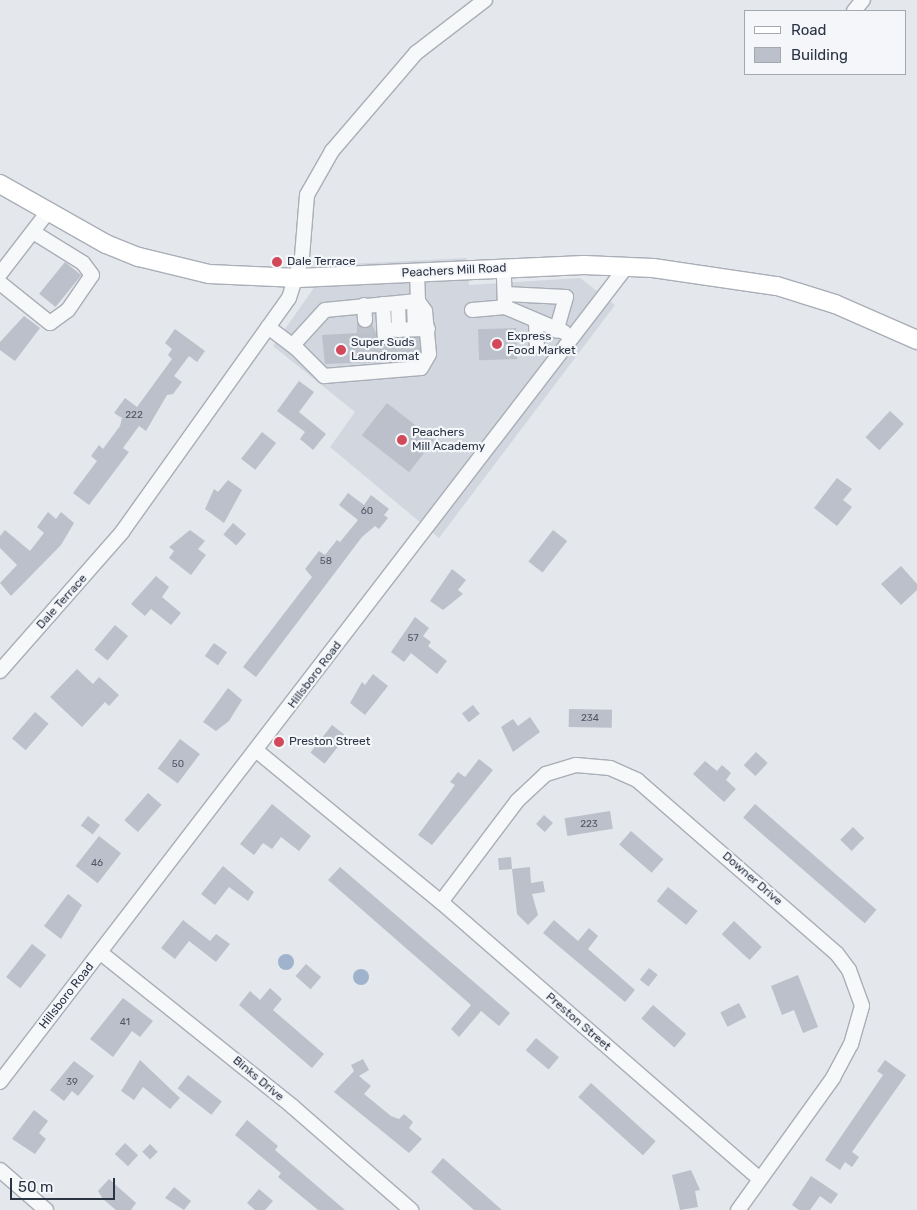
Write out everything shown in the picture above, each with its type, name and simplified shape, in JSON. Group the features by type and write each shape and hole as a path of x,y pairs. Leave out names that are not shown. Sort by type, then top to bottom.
{"main road":[{"name":"Peachers Mill Road","path":"0,184 46,213 131,254 176,267 242,277 298,278 627,266 777,286 835,304 917,340"}],"street":[{"name":"Dale Terrace","path":"0,671 122,532 268,327 298,278 307,195 322,166 416,53 485,0"},
{"path":"855,10 863,0"},
{"path":"0,274 46,213"},
{"path":"0,283 50,323 68,310 92,275 83,263 32,232"},
{"name":"Hillsboro Road","path":"0,1082 578,334 627,266"},
{"path":"504,269 505,301"},
{"path":"405,332 416,302 417,273"},
{"path":"472,310 505,301 566,298 556,332"},
{"path":"505,301 536,322 556,332 578,334"},
{"path":"293,345 318,313 364,305 416,302"},
{"path":"268,327 293,345 324,376 367,367 429,358 405,332 390,303"},
{"path":"364,305 365,320"},
{"path":"536,322 537,346"},
{"name":"Preston Street","path":"257,750 441,902 760,1179"},
{"name":"Downer Drive","path":"441,902 533,784 562,769 591,766 610,768 637,780 821,939 849,970 859,990 858,1022 843,1062 738,1210"},
{"name":"Binks Drive","path":"101,953 285,1101 411,1210"},
{"path":"0,1170 46,1210"}],"shaded area":[{"path":"467,258 469,285 580,278 615,305 439,538 330,447 355,412 273,346 330,265"}],"water":[{"path":"286,954 294,962 286,970 278,962"},
{"path":"361,969 369,977 361,985 353,977"}],"building":[{"path":"65,262 81,275 56,307 39,294"},
{"path":"24,316 40,328 15,361 0,350 0,342"},
{"path":"357,323 365,329 372,325 382,345 393,339 419,338 420,352 383,357 383,362 325,364 322,335 357,333"},
{"name":"Express Food Market","path":"516,328 517,359 479,360 478,329"},
{"path":"175,329 205,351 197,362 189,356 174,376 182,382 173,394 167,395 146,431 139,426 123,448 129,452 89,505 73,493 97,461 91,456 99,445 103,449 120,426 122,418 114,413 125,398 137,407 172,359 168,355 172,349 165,343"},
{"path":"299,381 314,392 299,412 326,434 313,450 300,439 305,432 277,411"},
{"name":"Peachers Mill Academy","path":"387,403 434,440 409,472 362,435"},
{"path":"890,411 904,424 879,450 865,437"},
{"path":"262,432 276,443 255,470 241,459"},
{"path":"837,478 852,489 843,500 852,507 837,526 814,508"},
{"path":"228,480 242,490 224,523 205,509 214,489 218,492"},
{"path":"348,493 364,505 371,495 389,509 384,515 388,518 379,529 375,526 362,537 256,677 243,667 312,577 305,569 319,551 325,555 337,540 340,542 358,520 339,505"},
{"path":"48,512 56,519 61,512 74,523 61,545 11,596 0,583 17,565 0,548 0,536 5,530 30,551 44,533 37,527"},
{"path":"233,523 246,534 236,545 223,534"},
{"path":"190,530 205,541 198,549 206,555 191,575 169,558 174,551 169,547"},
{"path":"553,530 567,541 543,573 528,562"},
{"path":"901,566 917,584 917,590 901,605 881,584"},
{"path":"452,569 466,580 458,590 463,594 443,610 430,601"},
{"path":"156,576 169,587 162,597 181,613 171,625 151,609 145,616 131,604"},
{"path":"415,617 429,628 423,636 431,642 428,646 447,661 437,674 411,653 404,662 391,652"},
{"path":"115,625 128,636 107,660 94,650"},
{"path":"214,643 227,652 218,665 205,656"},
{"path":"77,669 93,684 99,677 119,695 109,706 105,702 82,727 50,697"},
{"path":"373,674 388,686 365,715 350,703 362,682 365,685"},
{"path":"228,688 242,700 229,721 216,731 203,722"},
{"path":"473,705 480,714 469,722 462,714"},
{"path":"569,709 612,710 612,728 569,727"},
{"path":"35,712 49,724 26,750 12,738"},
{"path":"530,717 540,732 513,752 501,727 513,719 518,726"},
{"path":"332,725 346,736 325,764 310,753"},
{"path":"180,739 200,754 178,784 158,769"},
{"path":"756,752 768,763 755,776 744,765"},
{"path":"479,759 493,770 432,845 418,835 455,785 450,782 458,772 465,777"},
{"path":"705,761 717,771 722,765 731,773 726,780 736,789 724,802 693,774"},
{"path":"148,793 162,805 138,832 124,820"},
{"path":"272,804 311,836 299,851 281,837 272,849 263,843 254,855 240,844"},
{"path":"755,804 877,910 865,923 743,818"},
{"path":"610,811 613,829 567,836 565,818"},
{"path":"544,815 553,823 545,832 536,824"},
{"path":"88,816 100,825 93,835 81,826"},
{"path":"853,827 864,838 852,851 840,840"},
{"path":"631,831 663,859 652,873 619,845"},
{"path":"99,836 121,853 98,883 76,866"},
{"path":"511,857 512,869 499,870 498,858"},
{"path":"223,866 254,892 248,901 229,887 215,905 201,894"},
{"path":"340,867 510,1013 499,1026 481,1011 459,1037 451,1029 471,1005 328,880"},
{"path":"530,867 531,883 543,881 545,892 532,894 538,915 528,925 517,914 512,869"},
{"path":"668,887 698,911 686,925 657,901"},
{"path":"68,894 82,905 61,939 44,926"},
{"path":"183,920 210,941 216,934 230,944 216,962 189,941 175,959 161,948"},
{"path":"554,920 578,941 589,928 598,936 588,949 635,990 625,1002 543,933"},
{"path":"734,921 762,947 750,960 722,934"},
{"path":"32,944 46,955 20,988 6,977"},
{"path":"306,964 321,977 311,989 296,976"},
{"path":"649,968 658,975 648,987 640,980"},
{"path":"798,975 818,1027 803,1033 794,1010 782,1015 771,986"},
{"path":"270,988 282,999 273,1010 324,1054 312,1068 239,1005 250,991 260,1000"},
{"path":"123,998 153,1021 140,1037 132,1031 113,1057 90,1039"},
{"path":"739,1003 746,1017 728,1027 720,1013"},
{"path":"653,1005 686,1034 674,1047 641,1019"},
{"path":"536,1038 559,1057 549,1070 526,1050"},
{"path":"363,1059 369,1070 359,1076 371,1086 364,1094 391,1116 399,1119 404,1114 413,1122 409,1128 422,1139 409,1153 334,1092 354,1071 351,1065"},
{"path":"140,1060 180,1098 170,1109 143,1087 134,1100 121,1091"},
{"path":"885,1060 906,1075 852,1152 859,1157 852,1167 845,1162 840,1170 825,1160 883,1075 877,1071"},
{"path":"74,1061 94,1076 78,1096 72,1091 64,1101 50,1090"},
{"path":"188,1075 222,1101 211,1115 178,1088"},
{"path":"591,1083 656,1141 643,1155 578,1097"},
{"path":"34,1110 48,1121 39,1133 46,1139 35,1154 12,1139"},
{"path":"247,1120 278,1146 275,1150 345,1210 318,1210 278,1177 281,1173 235,1135"},
{"path":"125,1143 138,1155 128,1166 115,1154"},
{"path":"150,1144 158,1152 150,1160 142,1152"},
{"path":"443,1158 502,1210 474,1210 431,1172"},
{"path":"691,1170 700,1190 695,1191 698,1207 680,1210 672,1175"},
{"path":"811,1176 838,1194 831,1204 820,1196 810,1210 799,1210 792,1205"},
{"path":"109,1179 136,1203 131,1210 116,1210 103,1199 98,1191"},
{"path":"174,1187 191,1201 184,1210 165,1198"},
{"path":"259,1189 273,1201 265,1210 255,1210 247,1203"}],"tunnel":[{"path":"365,320 367,363"},
{"path":"408,336 409,356"},
{"path":"419,336 420,356"},
{"path":"385,337 386,357"},
{"path":"395,337 396,357"}],"place":[{"name":"Dale Terrace","path":"277,262"},
{"name":"Express Food Market","path":"497,344"},
{"name":"Super Suds Laundromat","path":"341,350"},
{"name":"Peachers Mill Academy","path":"402,440"},
{"name":"Preston Street","path":"279,742"}]}
